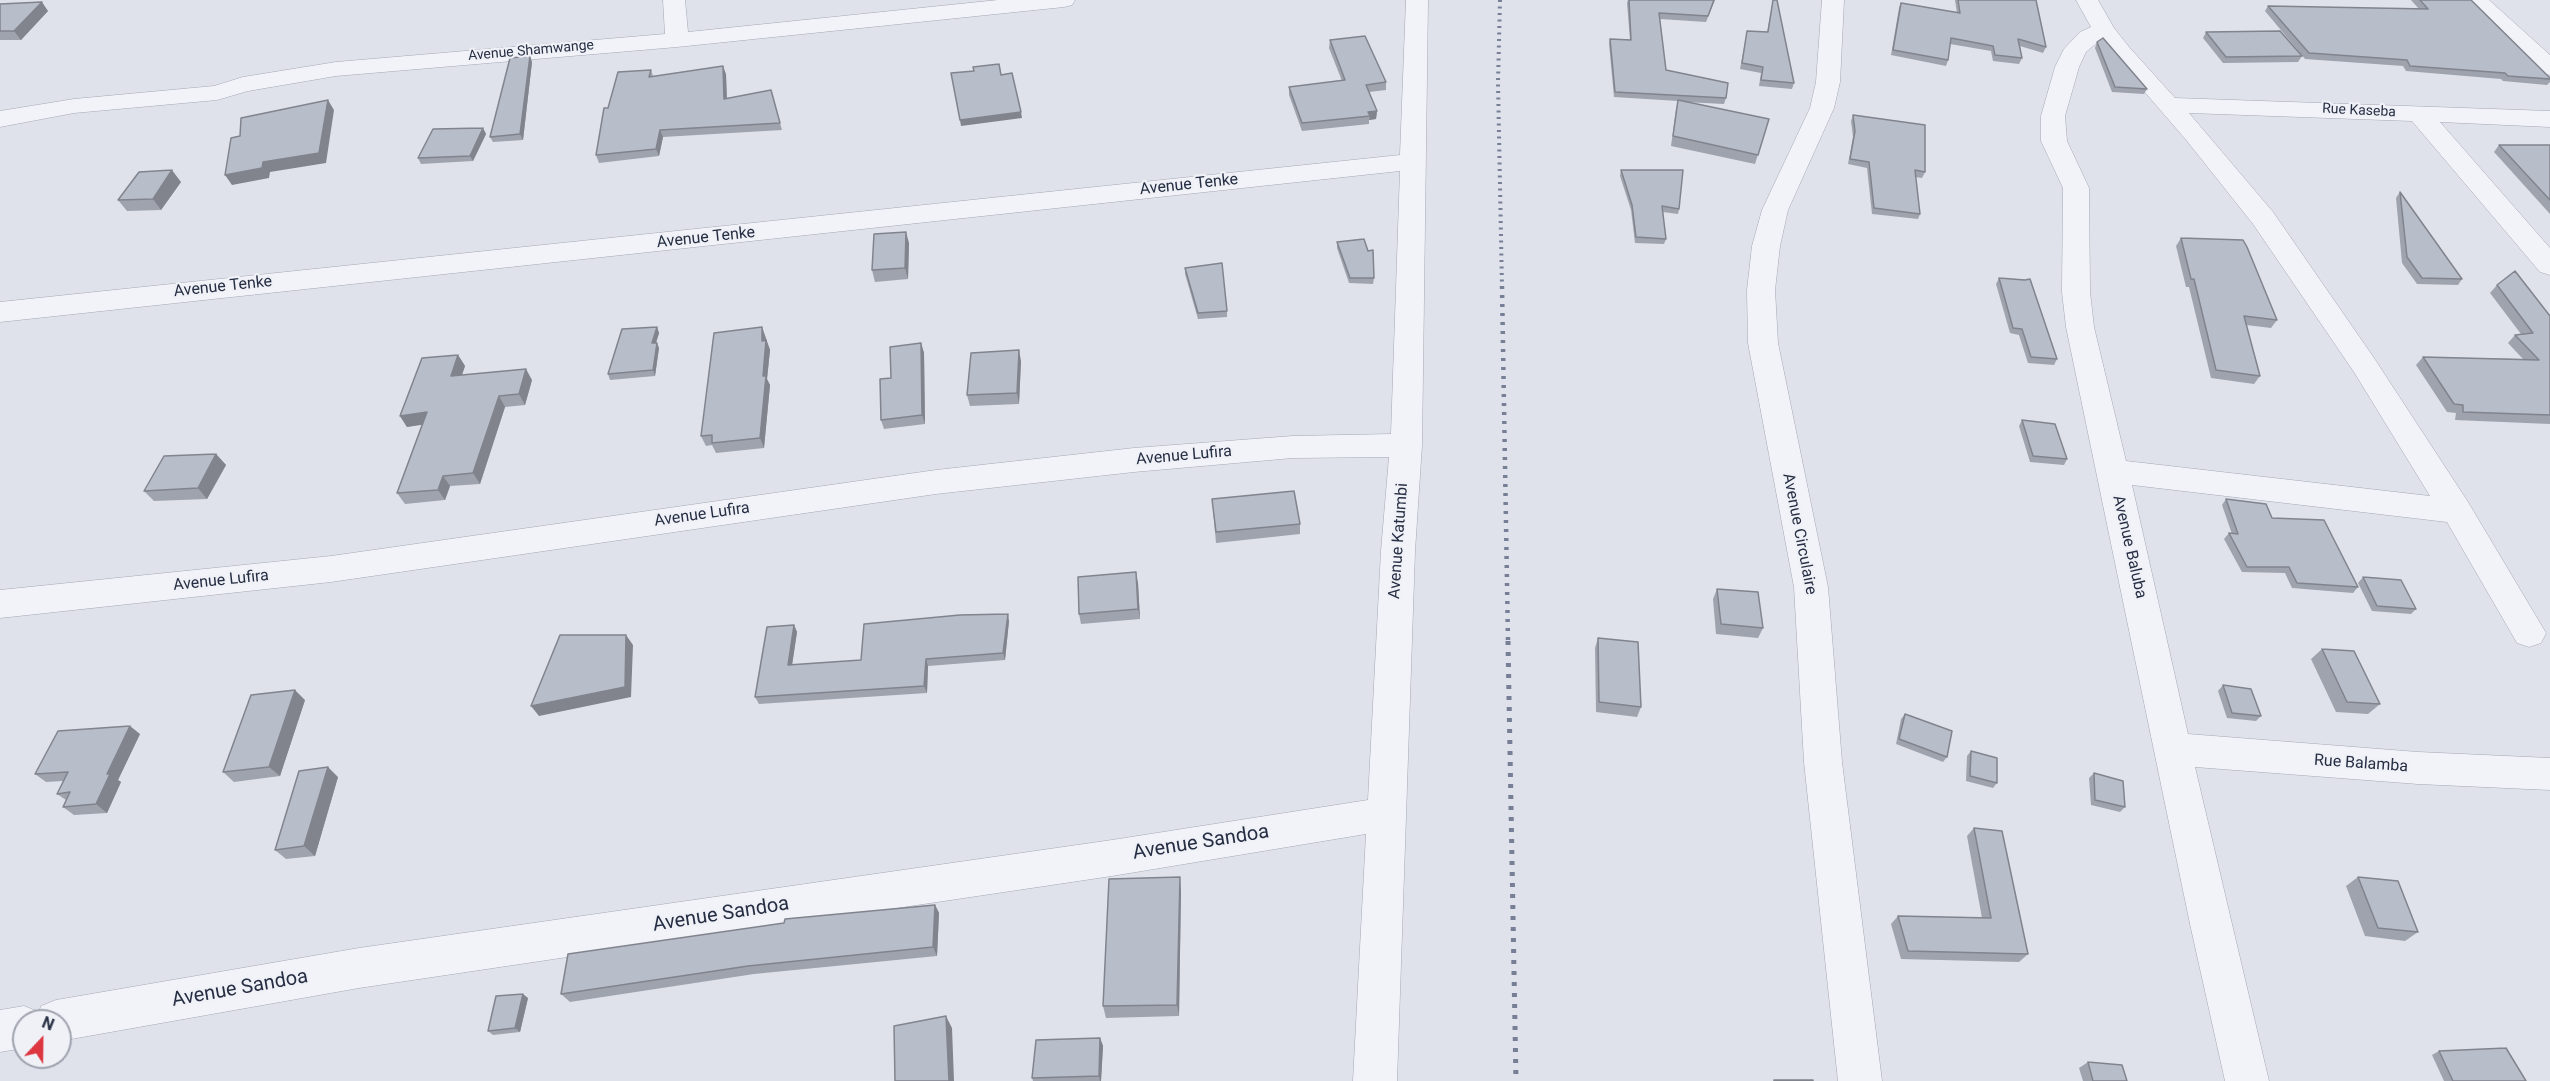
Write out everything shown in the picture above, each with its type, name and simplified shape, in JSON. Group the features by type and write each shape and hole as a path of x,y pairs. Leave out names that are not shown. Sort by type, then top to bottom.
{"street":[{"path":"674,0 676,40"},
{"name":"Avenue Shamwange","path":"0,119 74,106 217,93 243,84 336,69 676,40 1064,0"},
{"name":"Avenue Katumbi","path":"1375,1081 1398,551 1406,445 1417,0"},
{"name":"Avenue Circulaire","path":"1833,0 1828,82 1822,108 1775,210 1766,246 1761,290 1763,344 1811,587 1823,762 1860,1081"},
{"path":"2087,0 2104,30 2263,218 2364,365 2457,511 2529,633"},
{"path":"2476,0 2550,68"},
{"name":"Avenue Baluba","path":"2104,30 2088,38 2076,49 2067,67 2053,116 2054,141 2076,188 2076,292 2080,327 2247,1081"},
{"name":"Rue Kaseba","path":"2167,105 2550,119"},
{"path":"2420,115 2550,266"},
{"name":"Avenue Tenke","path":"0,312 1412,162"},
{"name":"Avenue Lufira","path":"0,604 331,569 936,482 1134,460 1293,447 1406,445"},
{"path":"2112,471 2457,511"},
{"name":"Rue Balamba","path":"2172,749 2418,768 2550,774"},
{"name":"Avenue Sandoa","path":"72,1018 359,968 1112,858 1386,814"}],"building":[{"path":"1629,0 1714,0 1708,16 1659,13 1666,70 1728,83 1726,98 1615,92 1610,39 1631,40"},
{"path":"1773,0 1777,0 1794,83 1761,80 1763,67 1742,63 1747,31 1768,32"},
{"path":"1958,0 2036,0 2046,47 2018,39 2022,58 1995,55 1993,46 1951,38 1948,60 1893,50 1901,3 1960,13"},
{"path":"2420,0 2471,0 2550,79 2508,76 2505,73 2410,66 2407,60 2309,53 2268,6 2428,9"},
{"path":"42,2 14,31 0,31 0,4"},
{"path":"2280,31 2302,56 2226,57 2206,32"},
{"path":"1365,36 1386,82 1366,85 1377,111 1368,112 1370,116 1302,123 1289,87 1345,80 1330,40"},
{"path":"2103,38 2147,89 2115,87 2097,42"},
{"path":"530,56 520,134 490,137 510,58"},
{"path":"999,64 1001,75 1012,73 1021,112 960,120 951,73 974,71 973,67"},
{"path":"723,66 724,99 771,90 780,123 660,130 656,149 596,155 604,108 608,108 618,72 651,70 649,77"},
{"path":"328,100 319,153 263,162 262,168 225,175 231,138 240,136 241,118"},
{"path":"1678,100 1769,119 1758,155 1673,136"},
{"path":"1853,115 1925,125 1925,172 1915,170 1920,214 1874,208 1869,162 1850,159 1855,131"},
{"path":"483,128 470,156 418,158 433,129"},
{"path":"2499,145 2550,145 2550,200"},
{"path":"172,170 153,199 118,200 139,172"},
{"path":"1621,170 1683,170 1679,209 1662,206 1666,239 1636,237 1632,205"},
{"path":"2400,192 2462,279 2422,278 2407,257"},
{"path":"906,232 905,268 872,270 874,234"},
{"path":"2181,238 2243,240 2277,320 2244,316 2260,376 2216,370 2194,279 2191,279"},
{"path":"1364,239 1368,251 1373,250 1374,278 1350,278 1337,242"},
{"path":"1222,263 1227,311 1198,313 1185,268"},
{"path":"2515,271 2550,316 2550,415 2463,412 2463,405 2454,404 2423,357 2539,360 2515,335 2533,333 2497,285"},
{"path":"1999,278 2030,279 2057,359 2031,357 2022,329 2013,328"},
{"path":"657,327 652,343 657,343 653,370 608,374 622,329"},
{"path":"762,327 762,341 766,340 763,376 766,376 760,438 712,443 712,435 701,436 714,333"},
{"path":"921,343 922,415 881,420 880,379 891,378 890,347"},
{"path":"1019,350 1017,393 967,395 971,353"},
{"path":"458,355 451,376 526,369 519,394 499,396 473,473 443,476 438,490 397,493 427,412 400,416 422,358"},
{"path":"2022,420 2055,424 2067,459 2033,456"},
{"path":"216,454 198,488 144,491 164,456"},
{"path":"1294,491 1300,524 1216,532 1212,499"},
{"path":"2226,499 2266,504 2272,518 2324,520 2358,587 2297,583 2289,567 2247,567 2229,533 2238,534"},
{"path":"1136,572 1138,609 1079,614 1078,577"},
{"path":"2363,577 2401,580 2416,609 2377,606"},
{"path":"1717,589 1758,592 1763,628 1721,624"},
{"path":"1008,614 1003,653 926,659 924,686 755,697 767,627 794,625 788,665 861,660 864,624 960,615"},
{"path":"560,635 626,635 625,687 531,706"},
{"path":"1598,638 1638,642 1641,707 1599,702"},
{"path":"2322,649 2354,651 2380,704 2347,702"},
{"path":"2223,685 2251,689 2261,716 2232,713"},
{"path":"295,690 269,767 223,772 251,695"},
{"path":"1905,714 1952,731 1947,757 1899,739"},
{"path":"130,726 107,774 110,774 96,804 63,807 70,792 57,794 68,772 35,774 58,731"},
{"path":"1971,751 1997,758 1997,783 1970,776"},
{"path":"328,767 304,846 275,850 299,771"},
{"path":"2094,773 2123,781 2125,807 2095,800"},
{"path":"1974,828 2002,831 2028,954 1908,951 1898,916 1991,918"},
{"path":"1180,877 1177,1005 1103,1006 1109,879"},
{"path":"2358,877 2398,881 2418,932 2378,928"},
{"path":"935,905 933,947 748,966 561,994 568,954 784,923 785,919"},
{"path":"523,994 515,1028 488,1031 496,996"},
{"path":"946,1016 949,1081 895,1081 894,1026"},
{"path":"1100,1038 1099,1076 1032,1078 1036,1040"},
{"path":"2506,1048 2526,1081 2453,1081 2439,1051"},
{"path":"2088,1062 2122,1065 2127,1081 2093,1081"},
{"path":"1813,1080 1813,1081 1774,1081"}],"railway":[{"path":"1500,0 1498,83 1502,287"},
{"path":"1502,286 1508,642"},
{"path":"1508,641 1516,1081"}]}
